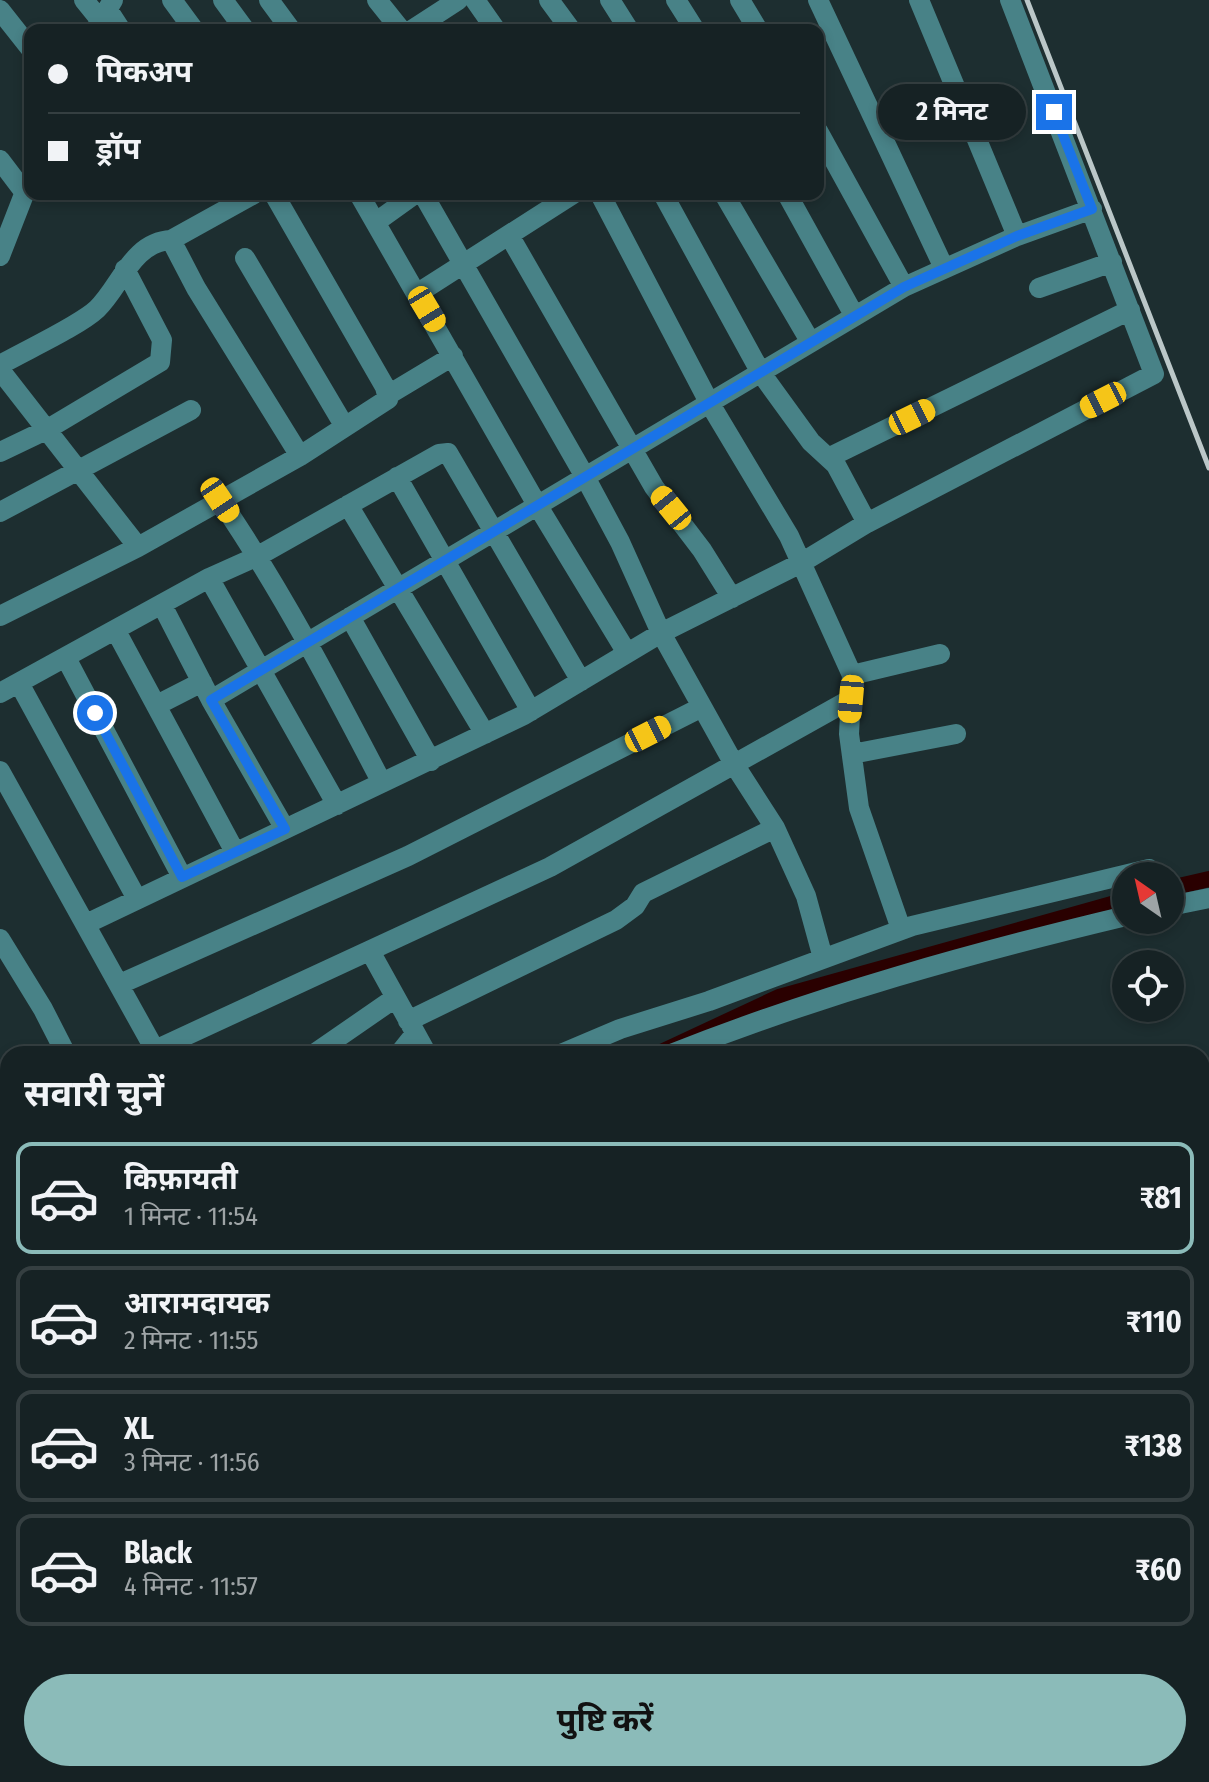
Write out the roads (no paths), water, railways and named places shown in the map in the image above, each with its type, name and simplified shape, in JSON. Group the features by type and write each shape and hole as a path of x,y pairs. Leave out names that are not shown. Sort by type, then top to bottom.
{"street":[{"path":"84,0 104,15"},
{"path":"172,0 190,24"},
{"path":"223,0 241,24"},
{"path":"269,0 287,24"},
{"path":"377,0 396,24"},
{"path":"421,24 458,0"},
{"path":"475,0 492,24"},
{"path":"549,0 567,24"},
{"path":"610,0 625,24"},
{"path":"676,0 691,24"},
{"path":"740,0 754,24"},
{"path":"818,0 944,268"},
{"path":"919,0 1017,236"},
{"path":"86,924 531,711 661,633 801,563 867,523 1154,374 1010,0"},
{"path":"0,10 24,40"},
{"path":"824,142 904,287"},
{"path":"0,160 24,182"},
{"path":"0,256 24,196"},
{"path":"138,547 0,367 97,309 125,269 161,240 171,240 243,200"},
{"path":"277,200 388,395"},
{"path":"363,200 536,503 627,653"},
{"path":"376,222 407,200"},
{"path":"427,200 584,475 624,551 661,633 702,707 775,828 806,896 823,958"},
{"path":"418,293 564,200"},
{"path":"604,200 710,404 801,563 852,675 852,754 859,808 901,929"},
{"path":"666,200 761,373 811,442 830,457 867,523"},
{"path":"728,200 810,341"},
{"path":"790,200 854,315"},
{"path":"157,705 262,670 536,503 710,404 904,287 1017,236 1092,209"},
{"path":"509,235 654,487 702,550 732,598"},
{"path":"171,240 196,288 300,456"},
{"path":"245,258 345,427"},
{"path":"1039,288 1112,262"},
{"path":"0,452 46,430 160,362 162,340 125,269"},
{"path":"830,457 1130,310"},
{"path":"0,616 138,547 300,456 385,403 388,395 453,356"},
{"path":"0,512 191,410"},
{"path":"0,693 209,578 258,556 439,454 448,453 581,681"},
{"path":"397,477 531,711"},
{"path":"220,500 258,556 308,642 382,783"},
{"path":"348,505 485,734"},
{"path":"209,578 337,805"},
{"path":"162,605 206,691 285,829"},
{"path":"350,617 431,761"},
{"path":"116,631 235,852"},
{"path":"852,675 940,654"},
{"path":"66,658 182,877"},
{"path":"19,683 137,899"},
{"path":"165,1046 550,867 851,699"},
{"path":"120,984 408,856 702,707"},
{"path":"852,754 956,734"},
{"path":"0,771 120,984 149,1046"},
{"path":"403,1046 411,1028 616,920 635,906 643,893 775,828"},
{"path":"583,1046 901,929 1112,878"},
{"path":"1184,903 1209,898"},
{"path":"692,1046 830,994 912,969 1112,919"},
{"path":"0,939 62,1046"},
{"path":"370,951 422,1046"},
{"path":"326,1046 395,998"}],"waterway":[{"path":"1184,885 1209,879"},
{"path":"674,1046 779,997 1112,904"}],"railway":[{"path":"1027,0 1209,468"}]}
